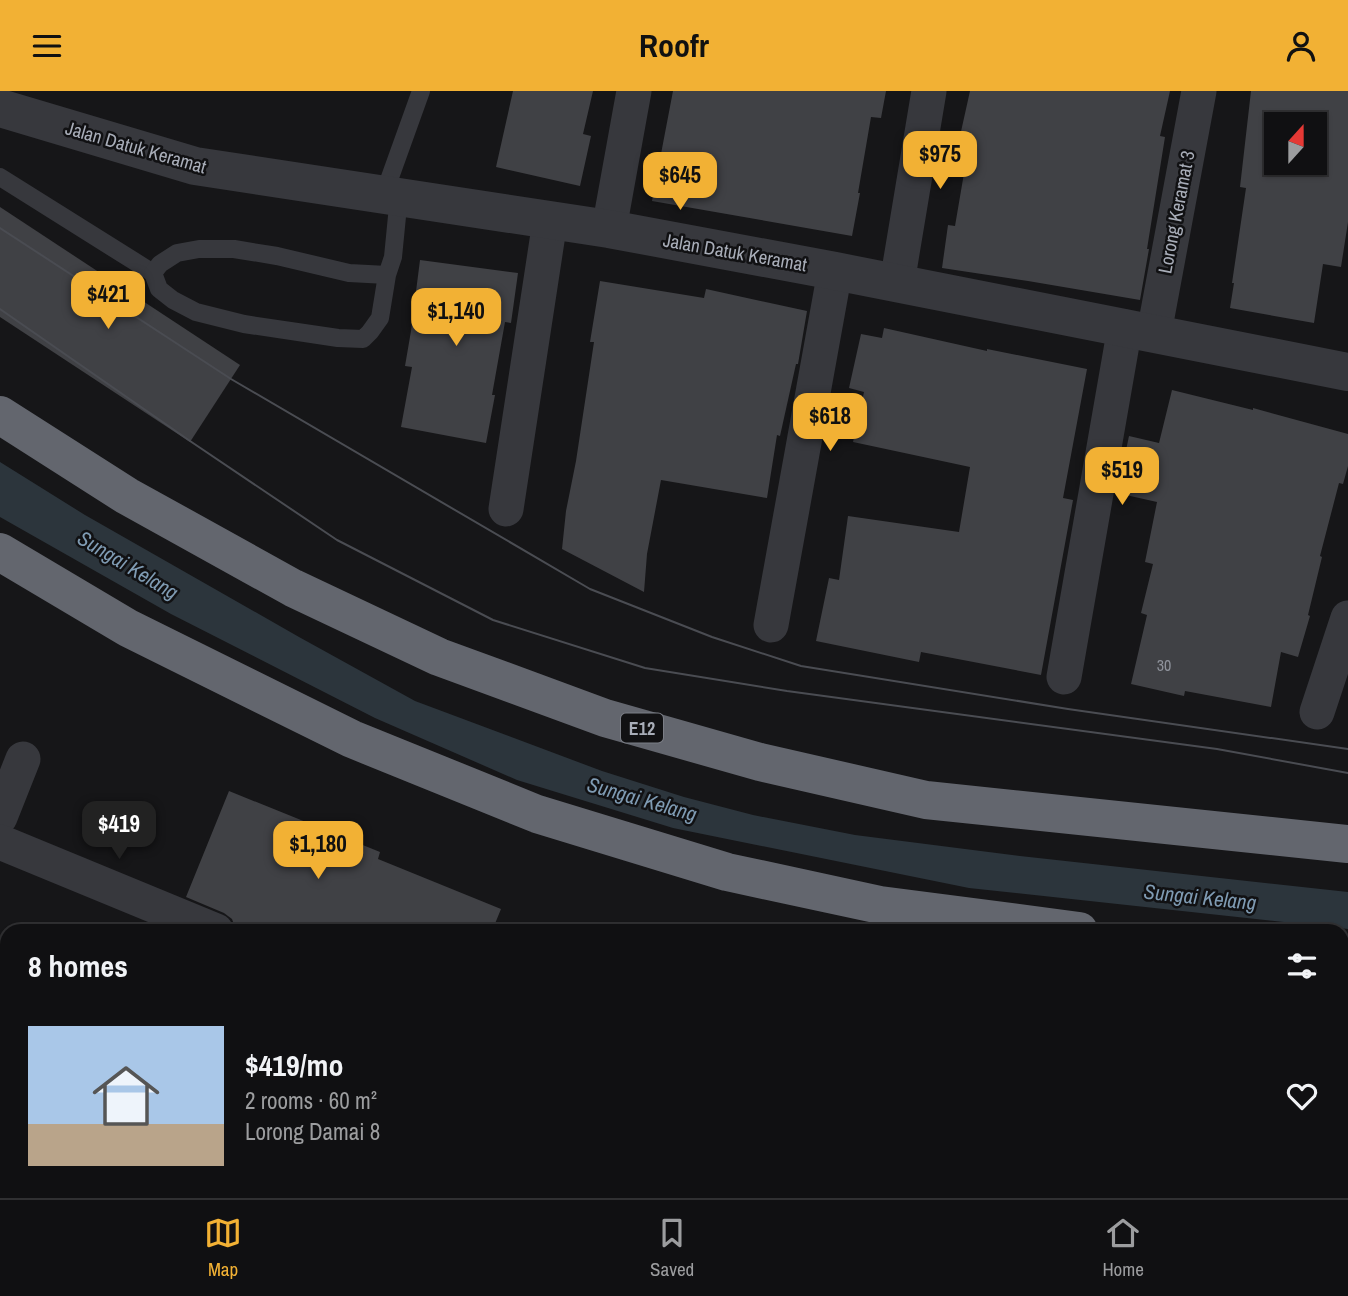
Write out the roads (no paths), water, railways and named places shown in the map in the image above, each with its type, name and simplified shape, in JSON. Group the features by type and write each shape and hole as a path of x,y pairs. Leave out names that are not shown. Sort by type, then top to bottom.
{"highway":[{"name":"E12","path":"0,415 128,496 293,588 439,657 605,718 760,762 926,800 1348,844"},
{"path":"0,552 128,628 352,739 537,814 727,872 880,905 1025,924"}],"street":[{"path":"609,229 634,91"},
{"path":"897,283 929,91"},
{"name":"Lorong Keramat 3","path":"1064,677 1139,330 1199,91"},
{"name":"Jalan Datuk Keramat","path":"0,108 195,166 609,229 1348,372"},
{"path":"506,509 550,221"},
{"path":"771,625 835,271"},
{"path":"1317,712 1348,618"},
{"path":"0,817 23,759"},
{"path":"0,842 199,924"}],"lane":[{"path":"0,177 153,273 159,289 196,312 244,324 338,338 363,339 380,318 387,275 393,257 391,195 421,91"},
{"path":"153,273 160,264 177,253 200,249 234,249 349,272 387,275"}],"water":[{"name":"Sungai Kelang","path":"0,462 85,515 415,701 602,771 684,797 753,815 855,835 1348,892 1348,924 1302,924 969,888 673,828 517,780 375,718 171,614 0,517"}],"tram line":[{"path":"0,228 231,379 590,589 712,637 801,666 1068,709 1348,749"},
{"path":"0,309 337,540 493,620 645,668 787,691 1217,749 1348,773"}]}
